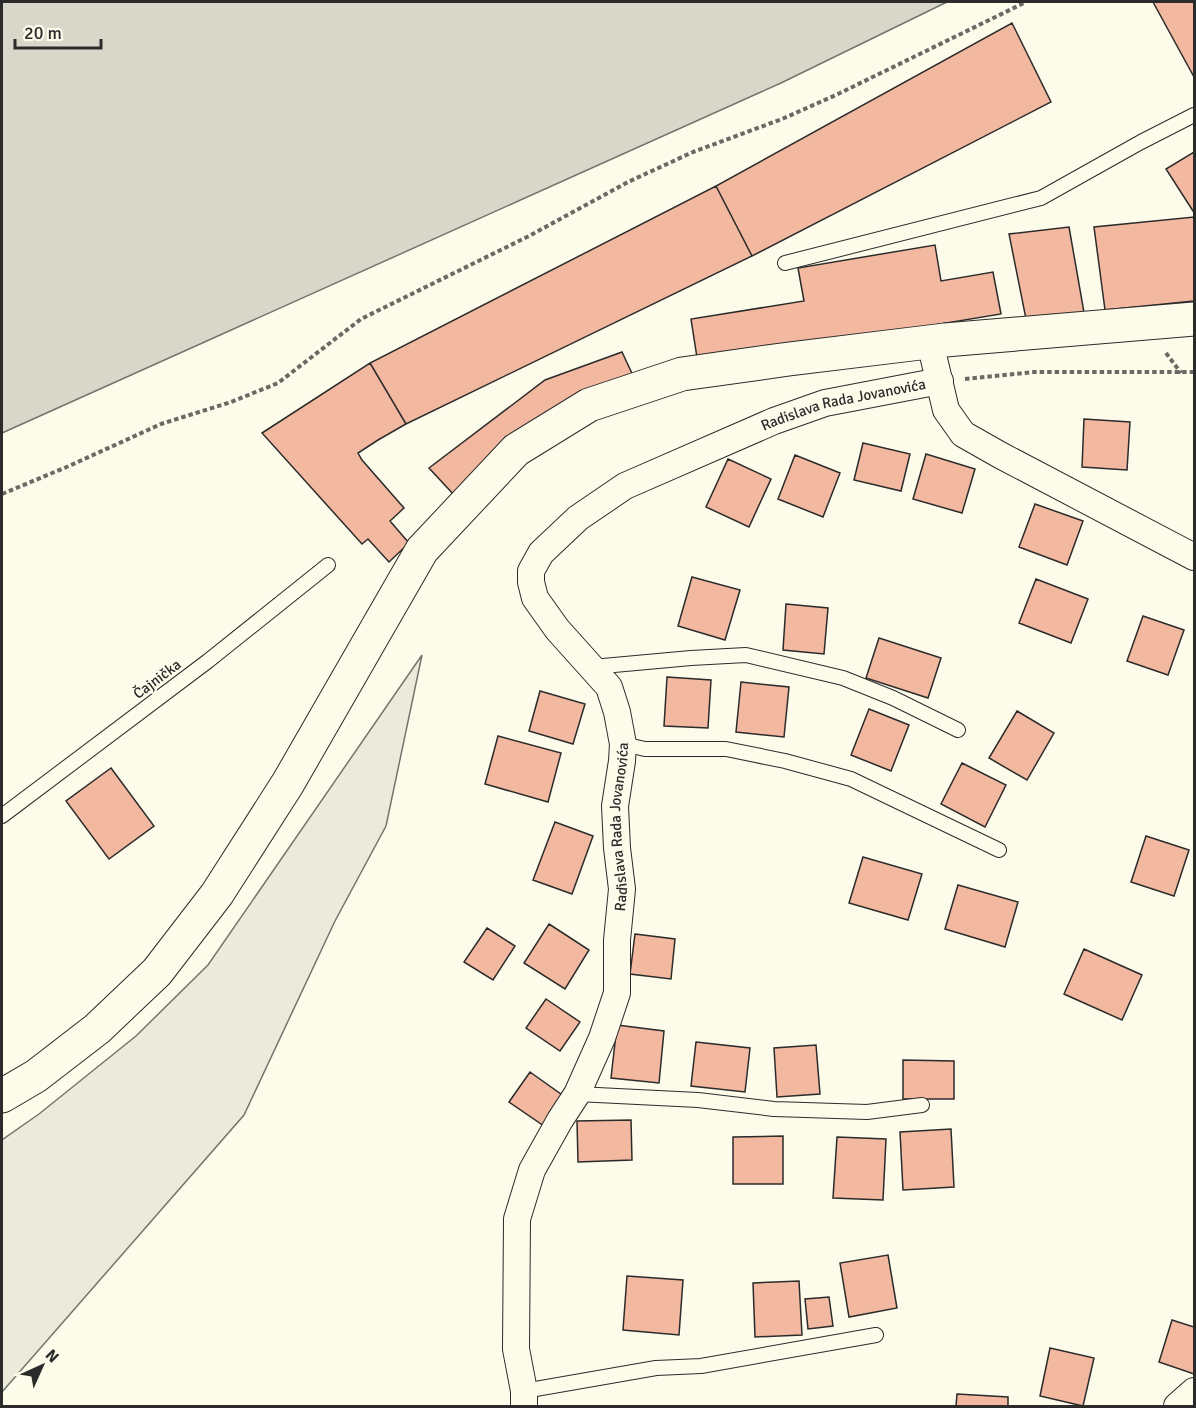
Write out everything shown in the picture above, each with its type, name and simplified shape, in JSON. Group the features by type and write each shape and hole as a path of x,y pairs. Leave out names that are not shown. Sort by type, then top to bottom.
{"main road":[{"path":"2,1096 36,1076 97,1029 157,972 217,894 288,783 422,550 516,450 589,405 682,374 930,342 1194,320"}],"street":[{"path":"930,342 946,410 963,434 1194,557"},
{"name":"Radislava Rada Jovanovića","path":"524,1399 516,1349 517,1219 532,1170 577,1094 602,1038 617,993 617,940 621,889 615,806 623,744 617,712 609,687 557,629 540,606 535,598 531,571 542,553 578,518 625,486 774,421 825,403 940,381"},
{"path":"1177,1407 1194,1391"}],"lane":[{"path":"785,262 1041,198 1194,115"},
{"name":"Čajnička","path":"2,816 208,662 328,565"},
{"path":"592,667 746,655 843,678 893,698 958,730"},
{"path":"623,744 645,749 726,749 851,778 999,850"},
{"path":"577,1094 698,1100 774,1109 867,1112 921,1105"},
{"path":"524,1399 656,1368 701,1366 876,1335"}],"path":[{"path":"2,495 161,424 231,402 278,383 362,319 529,236 628,182 693,152 782,119 836,95 1026,2"},
{"path":"940,381 1034,372 1194,372"}],"shaded area":[{"path":"2,2 947,2 781,83 2,433"},
{"path":"422,655 386,826 335,921 244,1115 2,1392 2,1140 39,1114 136,1036 208,965"}],"building":[{"path":"1153,2 1194,2 1194,77"},
{"path":"1012,23 1051,102 752,256 716,186"},
{"path":"1194,152 1194,210 1193,211 1166,169"},
{"path":"716,186 752,256 406,424 370,363"},
{"path":"1194,217 1194,301 1105,310 1094,227"},
{"path":"1069,227 1085,318 1027,324 1009,234"},
{"path":"935,245 941,281 993,272 1001,314 698,364 691,319 804,301 798,268"},
{"path":"622,352 636,382 456,497 429,468 545,380"},
{"path":"370,363 406,424 358,453 404,508 390,521 409,543 389,562 368,539 362,544 262,433"},
{"path":"1084,419 1130,422 1127,470 1082,467"},
{"path":"863,443 910,454 901,491 854,480"},
{"path":"926,454 975,469 962,513 913,499"},
{"path":"795,455 840,473 823,517 778,499"},
{"path":"728,459 771,479 749,527 706,507"},
{"path":"1035,504 1083,521 1067,565 1019,547"},
{"path":"692,577 740,590 725,640 678,626"},
{"path":"1036,579 1088,599 1071,643 1019,623"},
{"path":"786,604 828,608 824,654 783,650"},
{"path":"1143,616 1184,630 1168,675 1127,661"},
{"path":"879,638 941,658 928,698 866,678"},
{"path":"667,677 711,680 708,728 664,726"},
{"path":"741,682 789,687 784,737 736,732"},
{"path":"540,691 585,704 573,744 529,731"},
{"path":"869,709 909,725 891,771 851,755"},
{"path":"1017,711 1054,733 1027,780 989,758"},
{"path":"498,736 561,753 548,802 485,784"},
{"path":"962,763 1006,785 985,827 941,804"},
{"path":"111,768 154,826 109,859 66,801"},
{"path":"555,822 593,836 572,894 533,880"},
{"path":"1146,836 1189,850 1174,896 1131,882"},
{"path":"863,857 922,874 908,920 849,903"},
{"path":"958,885 1018,902 1005,947 945,929"},
{"path":"549,924 589,950 565,989 524,963"},
{"path":"487,928 515,946 493,980 464,962"},
{"path":"635,934 675,939 671,979 630,974"},
{"path":"1084,949 1142,975 1122,1020 1064,994"},
{"path":"546,999 580,1022 560,1051 526,1028"},
{"path":"617,1025 664,1031 659,1083 611,1078"},
{"path":"696,1042 750,1048 745,1092 691,1086"},
{"path":"816,1045 820,1094 777,1097 774,1048"},
{"path":"903,1060 954,1061 954,1099 903,1099"},
{"path":"530,1072 565,1097 544,1126 509,1102"},
{"path":"631,1120 632,1160 578,1162 577,1121"},
{"path":"951,1129 954,1187 903,1190 900,1132"},
{"path":"783,1136 783,1184 733,1184 733,1137"},
{"path":"837,1137 886,1139 883,1200 833,1198"},
{"path":"888,1255 897,1308 849,1317 840,1263"},
{"path":"627,1276 683,1280 679,1335 623,1330"},
{"path":"799,1281 802,1335 755,1337 753,1283"},
{"path":"829,1297 833,1326 808,1329 805,1299"},
{"path":"1172,1320 1194,1327 1194,1374 1159,1362"},
{"path":"1050,1348 1094,1358 1083,1406 1040,1396"},
{"path":"957,1394 1008,1397 1008,1406 956,1406"}]}
